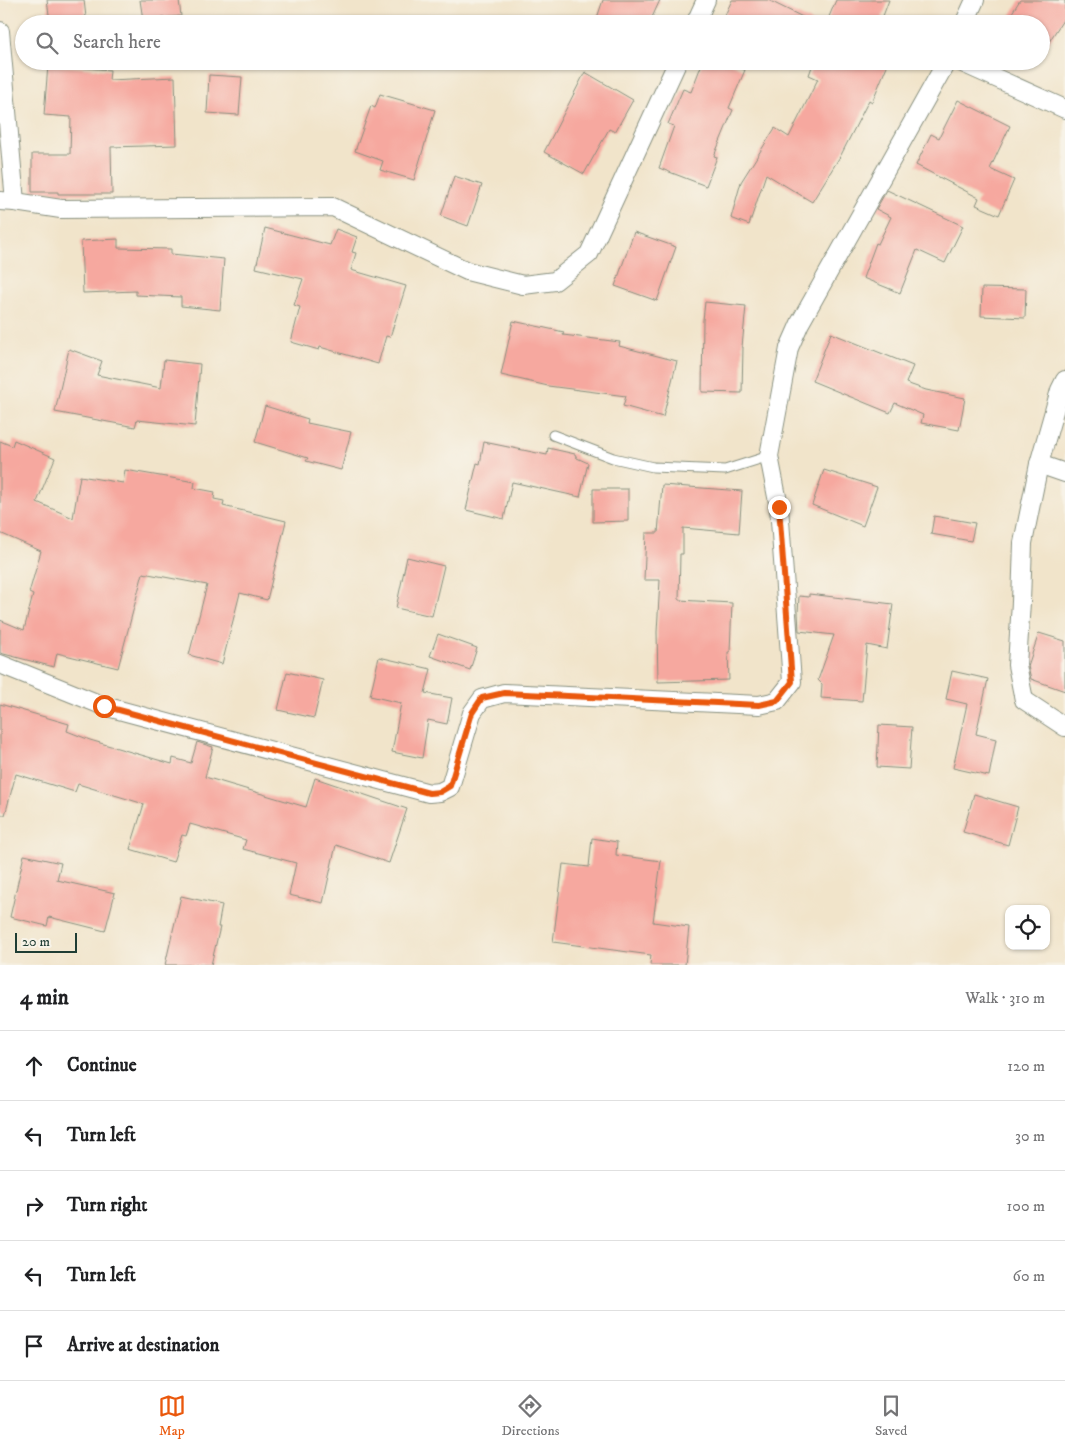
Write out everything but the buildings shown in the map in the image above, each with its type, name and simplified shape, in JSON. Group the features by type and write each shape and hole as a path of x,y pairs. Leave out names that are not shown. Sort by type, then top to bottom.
{"street":[{"path":"699,15 706,0"},
{"path":"968,15 975,0"},
{"path":"0,31 8,201 61,209 334,207 467,271 523,285 555,281 589,254 674,70"},
{"path":"0,664 104,706 429,793 440,792 450,786 472,713 482,698 504,693 759,705 777,701 792,682 779,507 768,456 789,348 800,323 942,70"},
{"path":"978,70 1065,108"},
{"path":"1065,380 1060,390 1040,464 1023,543 1022,602 1017,665 1024,700 1065,727"},
{"path":"1040,464 1065,473"}],"lane":[{"path":"553,435 613,458 653,467 725,470 768,456"}],"route":[{"path":"104,706 429,793 440,792 450,786 472,713 482,698 504,693 759,705 777,701 792,682 779,507"}]}
